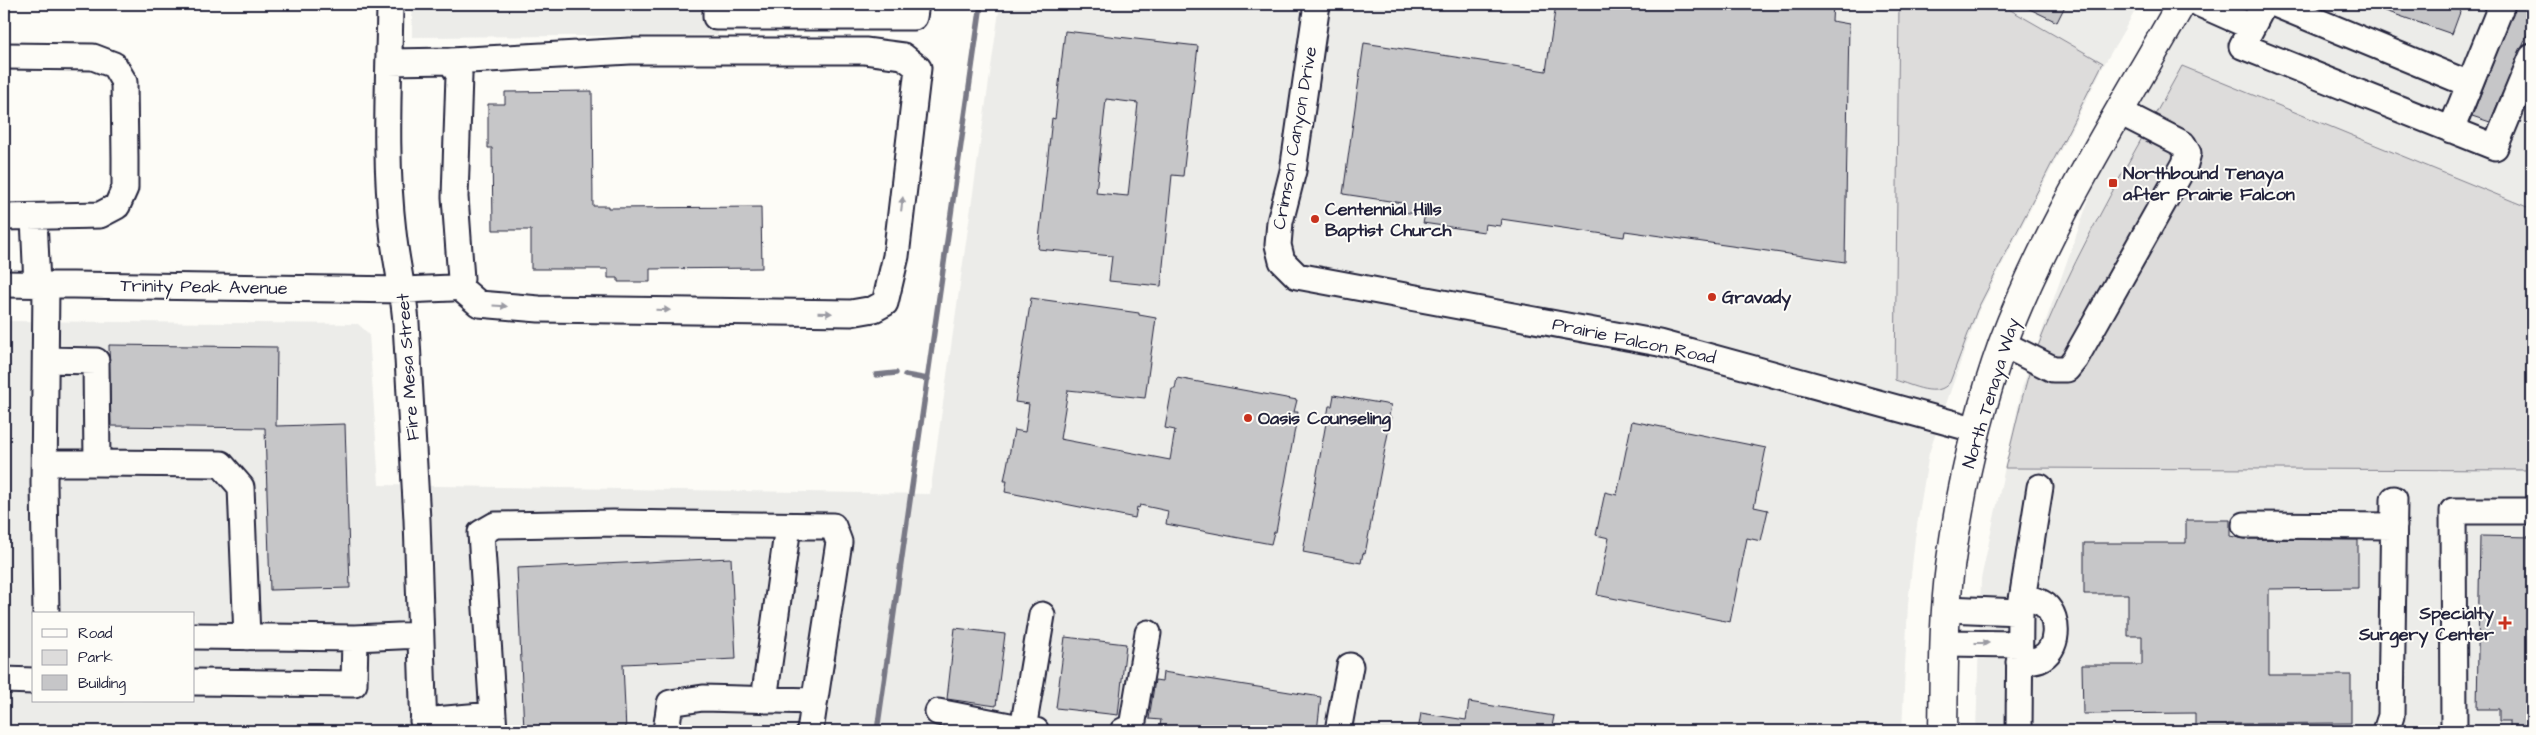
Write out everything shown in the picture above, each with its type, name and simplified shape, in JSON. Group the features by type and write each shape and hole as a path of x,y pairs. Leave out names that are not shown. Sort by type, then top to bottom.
{"main road":[{"name":"North Tenaya Way","path":"1943,731 1946,609 1956,528 1977,430 2003,344 2054,231 2181,4"}],"street":[{"name":"Fire Mesa Street","path":"390,4 388,142 393,233 404,290 417,520 424,726"},
{"path":"716,4 716,17 914,17 916,4"},
{"name":"Crimson Canyon Drive","path":"1288,269 1282,261 1278,246 1280,222 1293,171 1317,4"},
{"path":"2200,4 2252,27"},
{"path":"2264,4 2242,46 2495,147 2532,57"},
{"path":"2275,4 2469,84"},
{"path":"2451,130 2502,4"},
{"path":"389,62 451,61 630,51 865,51 904,56 918,68 896,256 885,302 880,307 851,313 539,309 479,304 458,286 461,279 455,197 459,75 451,61"},
{"path":"4,56 93,57 114,65 124,82 124,188 116,206 100,215 34,218 4,217"},
{"path":"2003,344 2053,368 2067,369 2075,359 2185,164 2188,152 2183,144 2120,112"},
{"path":"34,218 42,285 46,360 46,612"},
{"name":"Prairie Falcon Road","path":"1288,269 1297,276 1659,343 1977,430"},
{"name":"Trinity Peak Avenue","path":"4,284 404,290 452,288 458,286"},
{"path":"46,360 96,361 97,463"},
{"path":"45,463 222,464 241,487 247,637"},
{"path":"2019,731 2021,604 2040,487"},
{"path":"2386,731 2391,716 2394,499"},
{"path":"2454,731 2453,511 2532,511"},
{"path":"424,726 493,723 480,533 496,525 613,523 833,526 839,542 810,731"},
{"path":"2245,525 2394,526"},
{"path":"764,700 788,526"},
{"path":"1945,643 2019,653 2041,658 2049,650 2056,630 2053,614 2038,601 2021,604 1946,609"},
{"path":"938,712 1029,730 1042,614"},
{"path":"1123,731 1132,727 1148,633"},
{"path":"195,636 355,638 420,635"},
{"path":"195,682 354,684 355,638"},
{"path":"1338,731 1350,666"},
{"path":"4,680 32,681"},
{"path":"666,731 670,703 703,698 814,701"}],"shaded area":[{"path":"412,4 716,4 718,35 412,37"},
{"path":"1000,4 2139,4 2105,63 1978,312 1929,453 1915,538 1908,604 1902,731 4,731 4,321 358,324 369,334 379,485 930,494"},
{"path":"2181,4 2532,4 2532,731 1976,731 1981,579 2022,388 2120,112"}],"green space":[{"path":"1899,4 2000,4 2103,63 1977,310 1950,382 1939,390 1924,389 1895,380"},
{"path":"2182,66 2532,209 2532,470 2005,468 2032,362 2045,329 2076,262 2110,196"}],"building":[{"path":"1556,4 1714,4 1747,8 1747,4 1833,4 1832,21 1849,24 1845,262 1625,231 1624,237 1501,219 1500,226 1485,224 1484,232 1423,223 1425,215 1402,212 1403,203 1343,194 1364,43 1546,71"},
{"path":"2019,4 2066,4 2057,22"},
{"path":"2372,4 2463,4 2452,34 2371,6"},
{"path":"2516,4 2532,4 2532,24 2490,122 2472,116"},
{"path":"1065,31 1198,46 1183,176 1172,175 1161,286 1109,281 1112,256 1038,249 1052,118 1055,119","holes":["1106,99 1138,103 1128,196 1096,193"]},
{"path":"592,91 593,206 608,206 608,208 761,207 762,268 650,269 650,282 618,282 618,278 608,278 608,269 531,269 531,230 493,230 492,148 488,148 488,104 505,104 505,92"},
{"path":"1031,298 1139,313 1139,315 1156,318 1145,398 1068,390 1060,439 1170,460 1175,430 1165,428 1172,389 1175,389 1177,378 1297,400 1294,412 1298,412 1276,532 1274,532 1271,544 1166,524 1168,511 1140,505 1139,508 1137,507 1135,518 1005,492 1007,481 1004,481 1014,430 1025,432 1029,404 1015,402"},
{"path":"109,345 277,347 276,426 345,424 350,588 270,590 265,428 111,426"},
{"path":"1334,395 1391,405 1389,416 1391,417 1365,554 1363,553 1361,563 1303,552 1329,406 1332,406"},
{"path":"1632,421 1766,448 1754,507 1768,510 1761,541 1747,538 1730,622 1597,595 1609,538 1596,535 1605,492 1617,495"},
{"path":"2186,520 2230,520 2230,536 2245,539 2358,540 2358,588 2269,589 2269,675 2351,675 2351,723 2228,724 2228,731 2195,731 2195,713 2083,714 2082,665 2142,665 2142,636 2128,636 2128,594 2084,594 2084,543 2186,543"},
{"name":"Specialty Surgery Center","path":"2480,536 2532,537 2532,731 2510,731 2510,721 2499,721 2499,709 2477,709"},
{"path":"731,558 736,659 623,664 626,731 524,731 517,568"},
{"path":"955,628 1005,634 996,706 947,699"},
{"path":"1065,637 1126,644 1118,715 1056,708"},
{"path":"1163,672 1321,697 1317,731 1159,731 1161,720 1149,719 1155,680 1162,681"},
{"path":"1469,702 1554,716 1551,731 1418,731 1421,713 1466,720"}],"waterway":[{"path":"877,731 981,4"},
{"path":"876,375 896,373"},
{"path":"905,375 928,379"}],"place":[{"name":"Northbound Tenaya after Prairie Falcon","path":"2113,183"},
{"name":"Centennial Hills Baptist Church","path":"1315,219"},
{"name":"Gravady","path":"1712,297"},
{"name":"Oasis Counseling","path":"1248,418"},
{"name":"Specialty Surgery Center","path":"2505,623"}]}
